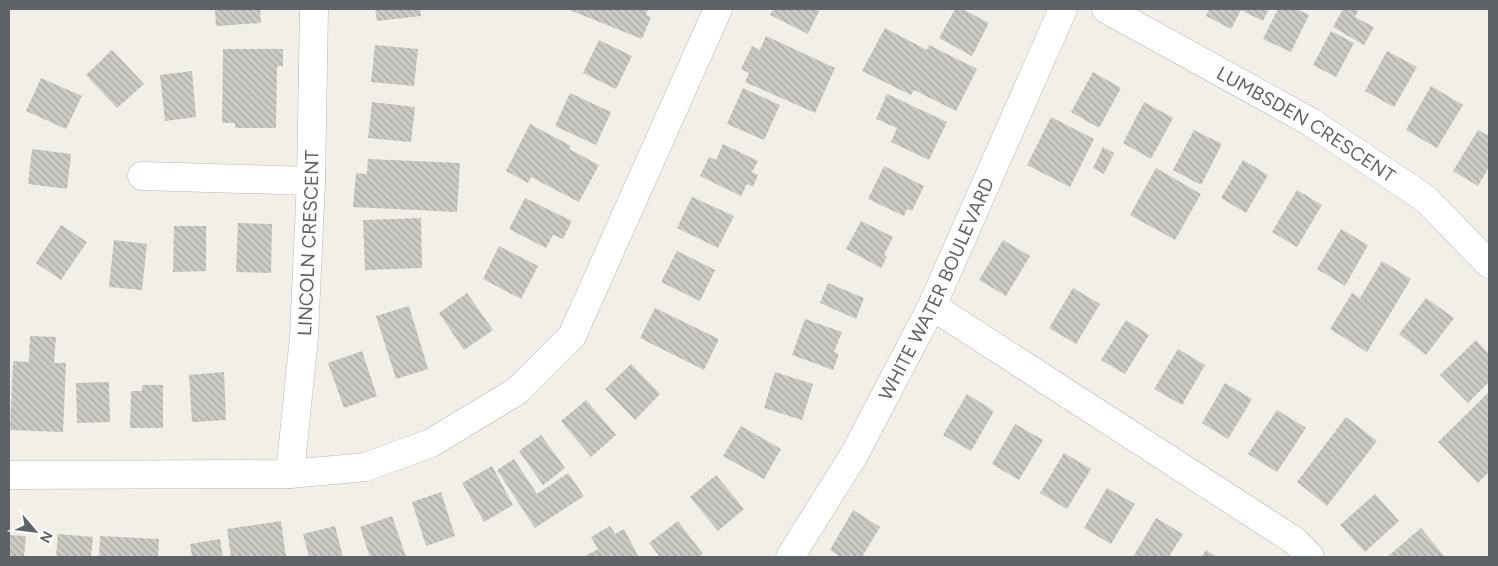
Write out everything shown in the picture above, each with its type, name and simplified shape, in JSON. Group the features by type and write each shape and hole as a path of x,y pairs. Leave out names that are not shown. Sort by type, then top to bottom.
{"street":[{"name":"LINCOLN CRESCENT","path":"290,474 304,337 311,181 314,9"},
{"path":"9,475 290,474 366,467 430,443 517,391 572,336 718,9"},
{"name":"WHITE WATER BOULEVARD","path":"790,557 854,455 932,306 1063,9"},
{"name":"LUMBSDEN CRESCENT","path":"1106,9 1309,121 1426,199 1489,264"},
{"path":"142,176 311,181"},
{"path":"932,306 1295,541 1310,557"}],"building":[{"path":"215,9 260,9 261,23 216,26"},
{"path":"375,9 420,9 421,16 377,21"},
{"path":"567,9 648,9 646,15 651,17 642,39"},
{"path":"773,9 820,9 808,34 770,15"},
{"path":"955,9 962,9 989,23 972,56 939,38"},
{"path":"1209,9 1269,9 1263,21 1241,10 1231,29 1206,16"},
{"path":"1278,9 1296,9 1309,15 1291,52 1263,39"},
{"path":"1343,9 1355,9 1358,11 1355,17 1374,27 1364,45 1333,27"},
{"path":"885,28 927,50 929,45 977,69 956,111 914,90 911,95 862,71"},
{"path":"1331,31 1354,43 1336,77 1313,65"},
{"path":"766,36 835,68 815,113 745,82 749,73 741,69 752,46 760,50"},
{"path":"599,40 632,56 616,89 583,73"},
{"path":"375,45 418,49 414,86 371,82"},
{"path":"223,49 283,49 283,66 277,66 276,128 235,128 235,123 222,123"},
{"path":"112,50 144,84 117,108 86,75"},
{"path":"1387,51 1417,67 1394,107 1365,91"},
{"path":"192,71 196,117 165,121 160,75"},
{"path":"1093,72 1121,88 1099,128 1071,112"},
{"path":"41,78 82,96 66,129 26,111"},
{"path":"1431,86 1463,105 1437,148 1406,130"},
{"path":"743,88 780,105 764,140 727,124"},
{"path":"570,93 611,112 596,145 555,126"},
{"path":"887,94 947,122 929,160 891,142 897,128 876,119"},
{"path":"372,102 415,107 411,142 368,138"},
{"path":"1144,102 1173,118 1151,159 1123,143"},
{"path":"1051,117 1094,139 1070,187 1027,165"},
{"path":"530,124 571,146 569,149 599,165 579,202 531,177 528,183 506,171"},
{"path":"1194,130 1222,144 1201,185 1173,170"},
{"path":"1478,130 1489,136 1489,167 1478,186 1453,171"},
{"path":"723,144 758,161 752,172 758,175 753,187 747,184 741,196 700,176 709,157 716,160"},
{"path":"1103,147 1114,153 1104,174 1093,168"},
{"path":"32,149 71,154 67,189 28,184"},
{"path":"368,159 460,163 457,212 353,207 356,173 367,174"},
{"path":"1243,160 1268,175 1246,213 1221,198"},
{"path":"884,166 924,186 912,211 907,209 904,216 868,199"},
{"path":"1156,168 1201,194 1175,240 1130,215"},
{"path":"1297,190 1322,205 1297,247 1272,232"},
{"path":"692,197 734,216 718,248 677,228"},
{"path":"525,198 572,221 563,239 553,235 546,248 509,229"},
{"path":"421,218 422,268 365,270 363,220"},
{"path":"861,221 893,237 884,255 887,257 881,268 846,249"},
{"path":"238,223 272,224 271,273 236,272"},
{"path":"61,225 87,242 61,280 36,263"},
{"path":"174,226 206,226 206,271 173,272"},
{"path":"1341,229 1368,245 1345,286 1317,269"},
{"path":"114,240 147,244 142,290 109,287"},
{"path":"1003,240 1030,256 1006,296 979,280"},
{"path":"499,246 538,266 521,299 483,279"},
{"path":"677,251 715,270 700,301 661,282"},
{"path":"1382,261 1411,279 1367,352 1330,329 1352,293 1360,298"},
{"path":"828,283 864,298 856,319 820,303"},
{"path":"1073,288 1100,304 1076,344 1049,328"},
{"path":"467,293 493,330 464,350 439,313"},
{"path":"1426,298 1454,318 1426,355 1399,334"},
{"path":"409,306 428,369 396,379 376,316"},
{"path":"655,308 719,339 704,370 640,338"},
{"path":"805,319 842,332 834,352 839,354 833,370 792,355"},
{"path":"1126,320 1149,335 1125,374 1101,360"},
{"path":"30,336 56,337 54,363 66,363 63,432 10,430 13,361 29,362"},
{"path":"1476,340 1489,354 1489,382 1468,403 1440,375"},
{"path":"1178,349 1205,365 1182,405 1154,389"},
{"path":"362,351 377,396 344,408 328,363"},
{"path":"631,364 660,394 635,420 605,389"},
{"path":"224,372 226,420 192,422 189,375"},
{"path":"775,372 813,384 802,420 764,408"},
{"path":"109,382 110,422 77,423 76,383"},
{"path":"1225,383 1252,399 1228,439 1202,423"},
{"path":"142,385 163,385 163,428 130,428 131,391 142,391"},
{"path":"1489,392 1489,472 1478,483 1438,442"},
{"path":"967,394 994,411 971,451 943,435"},
{"path":"586,400 616,435 591,457 561,421"},
{"path":"1277,410 1306,428 1277,472 1248,454"},
{"path":"1346,417 1377,441 1327,506 1297,482"},
{"path":"1015,424 1043,440 1019,480 992,464"},
{"path":"741,426 781,449 764,479 723,456"},
{"path":"541,435 565,468 543,485 519,451"},
{"path":"1064,453 1091,469 1067,509 1040,493"},
{"path":"514,459 537,494 568,473 584,496 535,528 497,470"},
{"path":"492,466 513,505 484,522 462,483"},
{"path":"716,475 744,509 718,531 690,497"},
{"path":"1107,488 1135,504 1111,544 1084,528"},
{"path":"441,492 455,536 426,546 412,502"},
{"path":"1375,494 1399,521 1365,552 1340,525"},
{"path":"853,510 880,527 862,557 841,557 830,550"},
{"path":"392,516 406,557 370,557 360,527"},
{"path":"1156,518 1183,534 1169,557 1133,557"},
{"path":"281,521 286,557 231,557 227,529"},
{"path":"678,521 703,554 698,557 660,557 649,543"},
{"path":"335,526 343,557 309,557 303,534"},
{"path":"610,526 615,534 624,529 638,556 588,557 587,555 598,549 591,537"},
{"path":"1421,528 1444,556 1387,557"},
{"path":"58,534 93,537 91,557 56,557"},
{"path":"9,535 26,536 24,557 9,557"},
{"path":"100,536 159,539 158,557 99,557"},
{"path":"220,539 223,557 192,557 190,544"},
{"path":"1206,550 1217,557 1201,557"}]}
